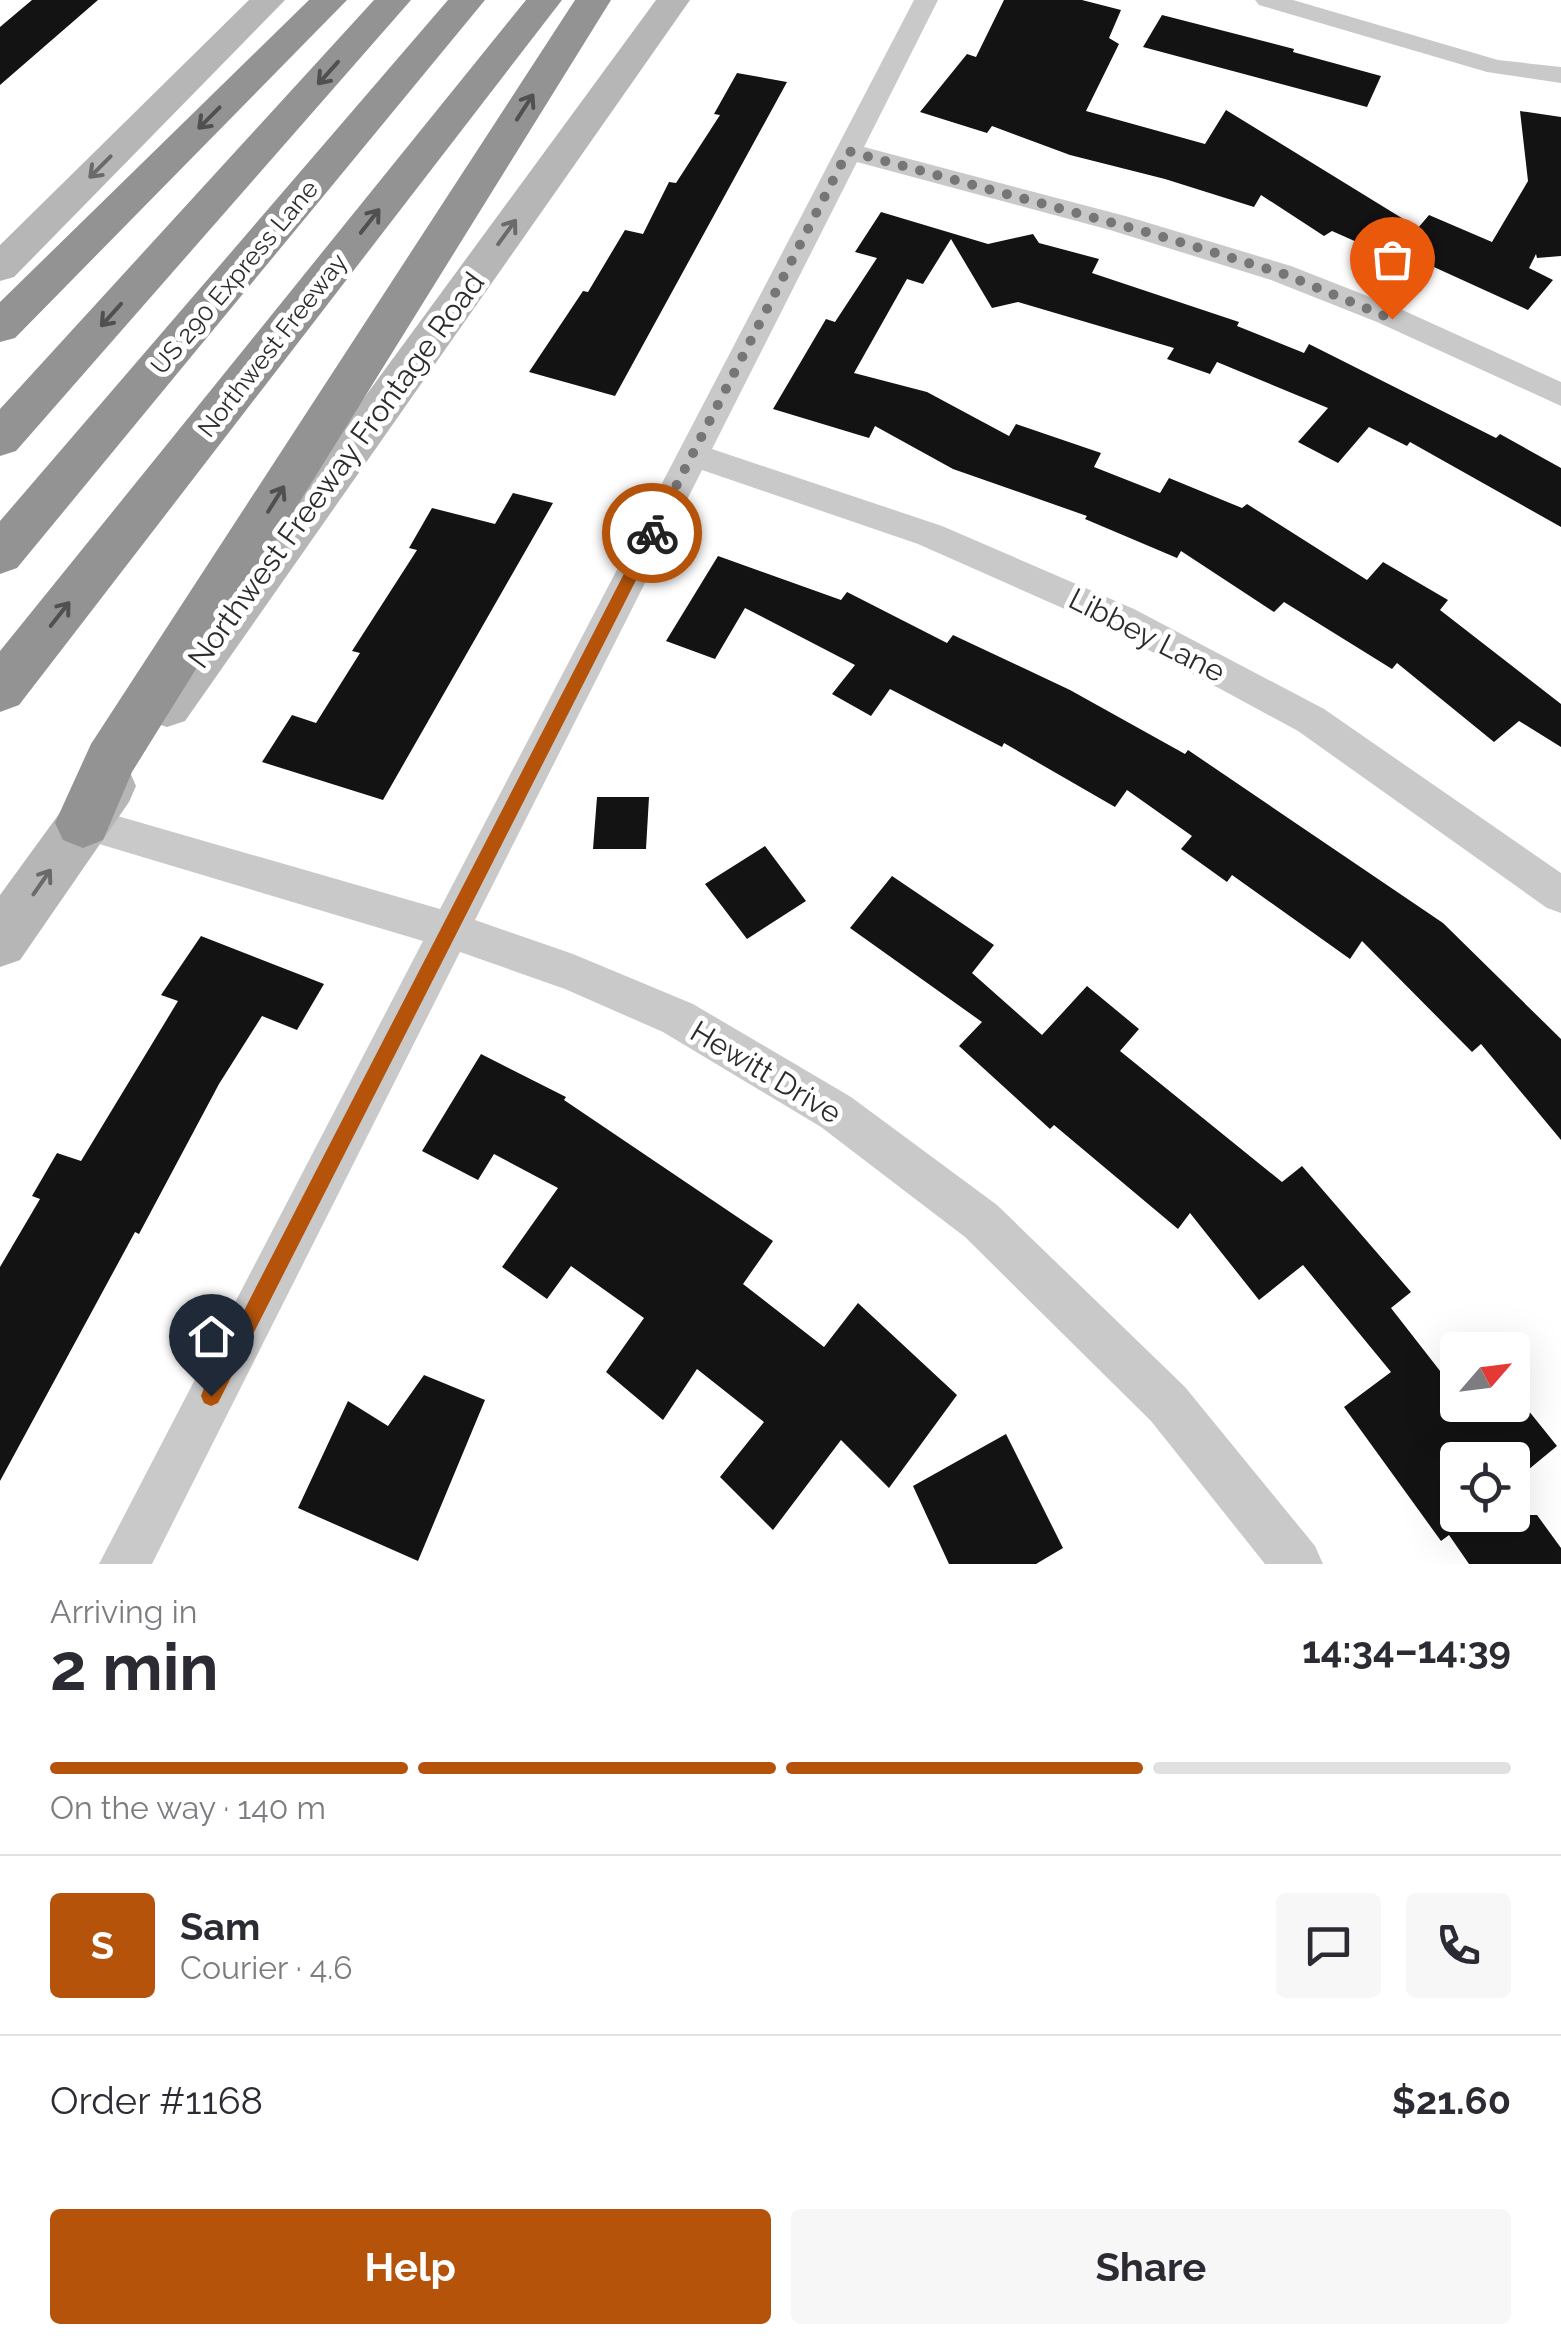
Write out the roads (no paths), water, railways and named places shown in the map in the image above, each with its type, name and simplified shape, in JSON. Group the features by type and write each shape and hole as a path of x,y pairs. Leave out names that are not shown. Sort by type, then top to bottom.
{"highway":[{"path":"0,327 329,0"},
{"path":"0,440 392,0"},
{"name":"US 290 Express Lane","path":"0,555 467,0"},
{"name":"Northwest Freeway","path":"0,690 544,0"},
{"path":"83,823 110,761 593,0"}],"main road":[{"path":"0,268 268,0"},
{"name":"Northwest Freeway Frontage Road","path":"0,942 673,0"}],"street":[{"path":"125,1564 926,0"},
{"path":"1267,0 1496,67 1561,75"},
{"path":"848,151 1150,233 1284,274 1464,349 1561,396"},
{"name":"Libbey Lane","path":"693,454 930,535 1122,618 1311,720 1561,895"},
{"name":"Hewitt Drive","path":"83,823 449,930 573,973 678,1018 836,1112 981,1221 1008,1247 1168,1404 1297,1564"}]}
